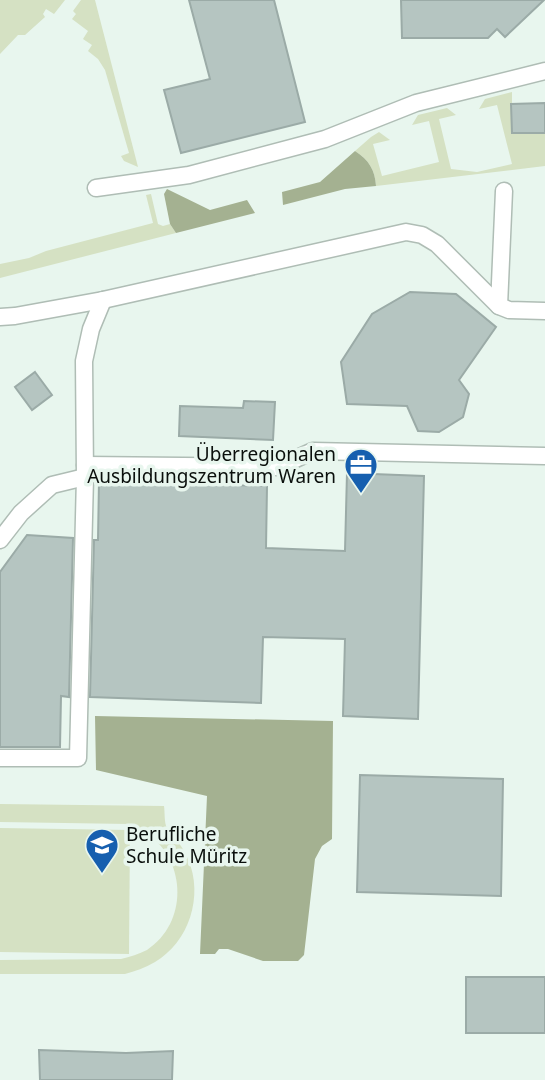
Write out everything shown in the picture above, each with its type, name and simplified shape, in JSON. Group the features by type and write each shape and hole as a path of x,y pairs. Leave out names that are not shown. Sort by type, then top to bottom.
{"lane":[{"path":"96,188 189,175 325,139 416,103 545,71"},
{"path":"499,306 504,191"},
{"path":"0,317 103,300 406,232 422,234 437,244 499,306 509,310 545,311"},
{"path":"0,758 78,758 85,361 91,329 103,300"},
{"path":"0,540 21,513 52,485 85,471 278,467 313,451 545,456"}],"green space":[{"path":"0,0 65,0 54,14 46,9 43,14 45,17 25,35 18,35 0,54"},
{"path":"81,0 95,0 138,167 124,161 121,156 129,153 105,70 98,59 88,51 92,45 83,39 88,31 72,19 76,14 73,11"},
{"path":"512,92 512,133 545,133 545,166 376,186 370,166 355,151 379,132 390,140 373,144 382,176 439,162 429,121 412,125 418,115 447,108 456,115 439,119 451,169 477,172 512,164 497,105 479,109 485,99"},
{"path":"355,151 370,166 376,186 345,189 283,205 282,192 320,182"},
{"path":"167,189 210,210 247,200 255,213 176,233 170,224 164,194"},
{"path":"151,194 158,224 170,224 176,233 0,278 0,264 153,223 146,195"},
{"path":"95,716 333,721 332,839 322,846 315,859 304,955 298,961 263,961 228,949 219,949 215,954 200,954 207,796 96,770"},
{"path":"0,804 164,806 166,826 180,844 193,873 194,903 185,930 177,943 155,962 125,974 0,974 0,960 121,959 147,950 170,924 176,909 178,892 176,876 161,846 148,834 129,824 0,822"},
{"path":"0,828 130,830 129,954 0,952"}],"building":[{"path":"189,0 274,0 305,122 181,153 164,90 210,79"},
{"path":"401,0 544,0 505,37 497,29 488,38 402,38"},
{"path":"545,103 545,133 512,133 511,104"},
{"path":"410,292 456,294 496,327 459,380 469,394 463,417 439,432 418,431 407,406 347,404 341,362 372,314"},
{"path":"35,372 52,395 32,410 15,387"},
{"path":"244,401 275,402 273,440 179,436 180,406 243,408"},
{"path":"347,473 424,476 418,719 343,716 345,639 263,637 261,703 90,697 94,540 98,540 99,481 267,486 266,548 345,551"},
{"path":"27,535 73,538 69,697 61,696 60,747 0,747 0,572"},
{"path":"360,775 503,779 501,896 357,892"},
{"path":"466,977 545,977 545,1033 466,1033"},
{"path":"39,1050 126,1053 173,1051 172,1080 40,1080"}],"place":[{"name":"Überregionalen Ausbildungszentrum Waren","path":"361,495"},
{"name":"Berufliche Schule Müritz","path":"102,875"}]}
